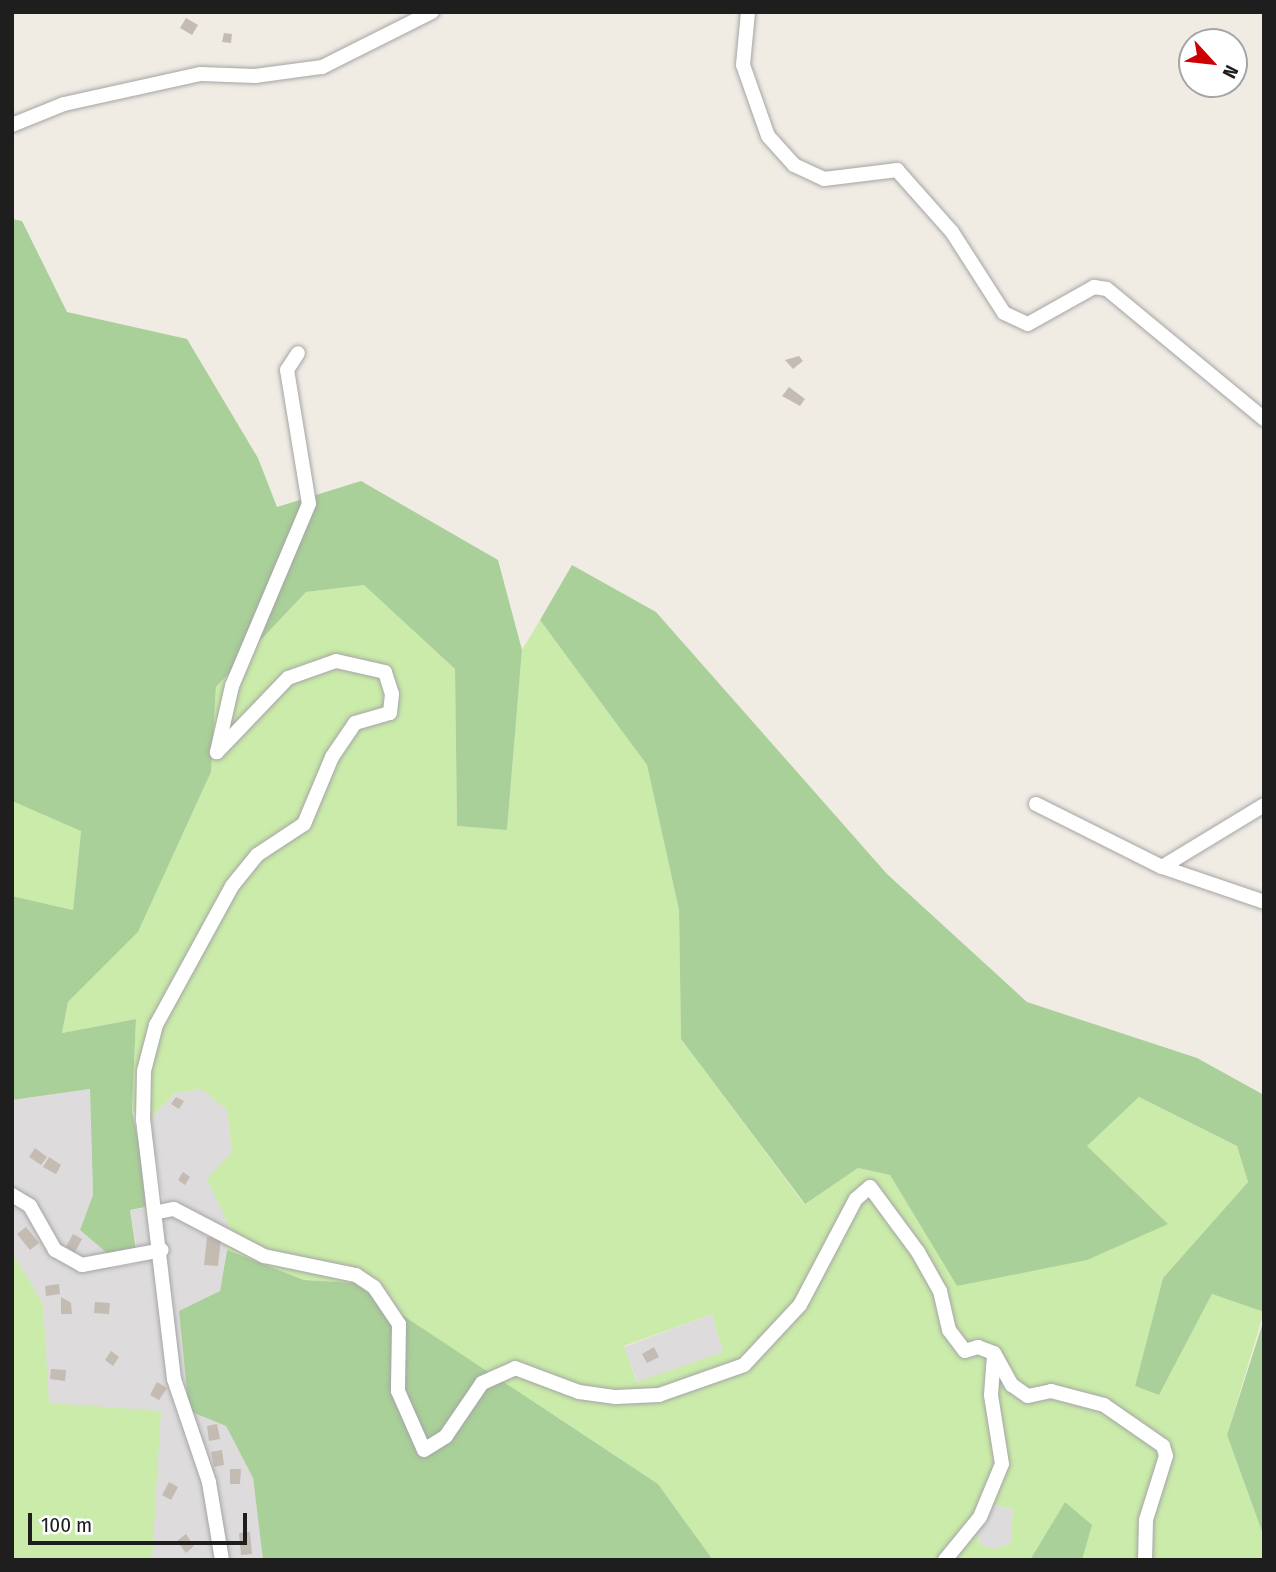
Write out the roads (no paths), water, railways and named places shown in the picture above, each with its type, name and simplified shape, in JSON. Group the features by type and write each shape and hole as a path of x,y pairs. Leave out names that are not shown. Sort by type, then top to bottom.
{"street":[{"path":"12,125 64,104 201,74 322,67 432,12"},
{"path":"748,12 743,65 768,136 794,165 824,179 897,170 951,232 1004,313 1028,324 1094,287 1108,289 1264,419"},
{"path":"222,1560 209,1482 174,1379 158,1212 143,1120 144,1071 156,1025 232,886 257,855 304,824 332,757 355,723 390,713 386,672 336,661 288,678 217,752 232,685 309,504 287,370 298,353"},
{"path":"1037,804 1162,866 1264,902"},
{"path":"1162,866 1264,805"},
{"path":"158,1212 174,1209 264,1256 356,1275 374,1287 399,1324 398,1391 424,1450 446,1437 482,1383 514,1368 579,1392 616,1397 659,1395 744,1366 800,1305 856,1199 870,1187 940,1290 949,1330 965,1351 978,1347 994,1353 1012,1385 1028,1396 1051,1391 1104,1405 1163,1446 1166,1456 1146,1520 1145,1560"},
{"path":"12,1195 30,1206 55,1250 82,1265 162,1250"},
{"path":"945,1560 980,1517 1002,1464 991,1395 994,1353"}]}
